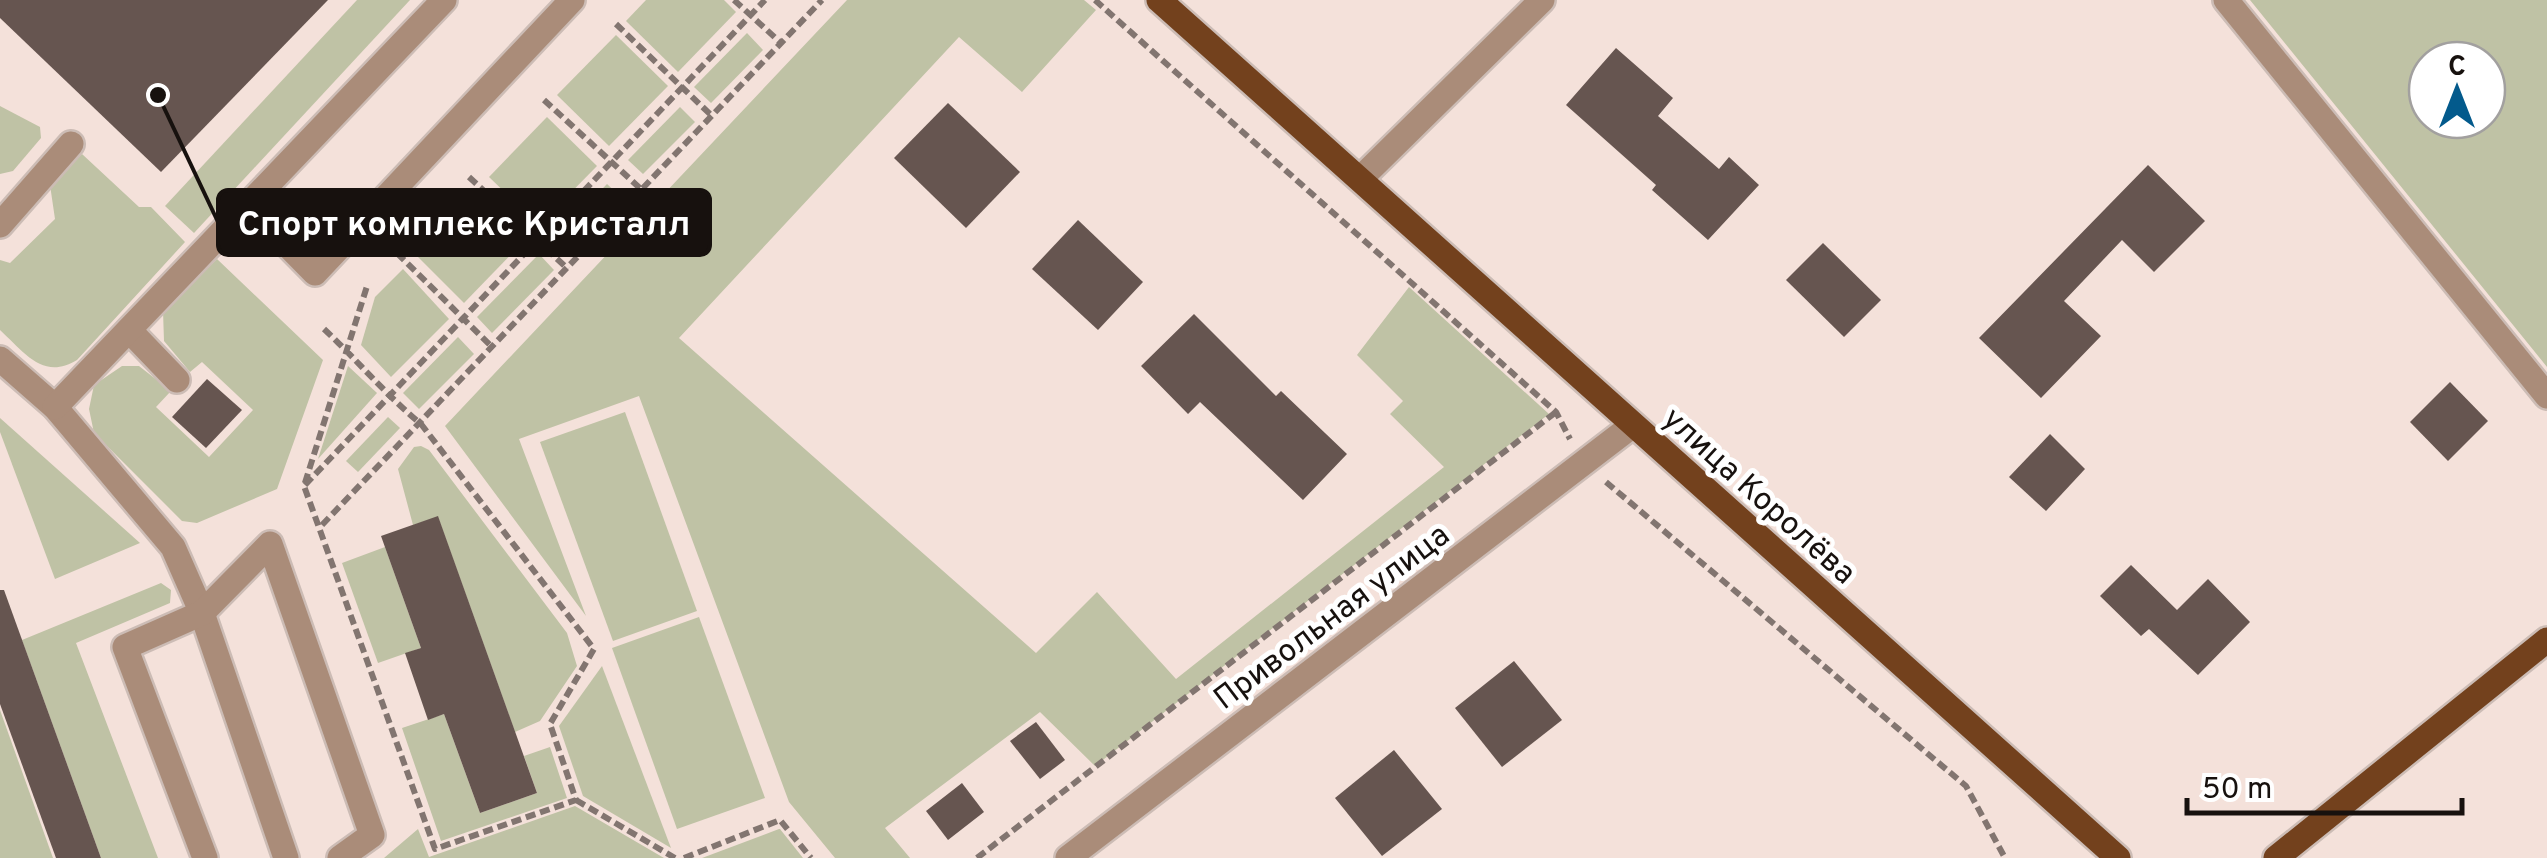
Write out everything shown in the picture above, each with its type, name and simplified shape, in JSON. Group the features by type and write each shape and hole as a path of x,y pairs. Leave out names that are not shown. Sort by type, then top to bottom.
{"main road":[{"name":"улица Королёва","path":"1160,0 2118,858"},
{"path":"2276,858 2547,640"}],"street":[{"path":"54,407 444,0"},
{"path":"248,205 315,273 572,0"},
{"path":"1360,179 1542,0"},
{"path":"2226,0 2547,396"},
{"path":"0,225 72,144"},
{"path":"130,330 178,380"},
{"path":"0,359 54,407 173,547 202,613 286,858"},
{"name":"Привольная улица","path":"1068,858 1633,425"},
{"path":"205,858 125,646 202,613 270,544 372,835 340,858"}],"path":[{"path":"734,0 781,43"},
{"path":"304,486 764,0"},
{"path":"322,526 822,0"},
{"path":"1094,0 1556,412 1584,463 1966,786 2005,858"},
{"path":"616,24 712,116"},
{"path":"544,100 642,190"},
{"path":"470,177 568,269"},
{"path":"397,252 493,348"},
{"path":"368,283 304,486 322,526 435,849 576,800"},
{"path":"324,329 389,397 421,424 594,649 550,724 576,800 676,858"},
{"path":"976,858 1556,412"},
{"path":"684,858 780,820 811,858"}],"green space":[{"path":"357,0 410,0 194,233 165,206"},
{"path":"646,0 724,0 736,12 678,72 626,21"},
{"path":"847,0 1084,0 1096,10 1022,92 959,37 679,338 1036,653 1097,592 1176,679 1444,467 1390,414 1403,401 1357,355 1409,287 1549,414 1095,766 1040,712 885,828 910,858 835,858 789,802 639,396 519,439 586,616 445,426"},
{"path":"2250,0 2547,0 2547,367"},
{"path":"747,33 763,50 711,103 694,87"},
{"path":"616,35 668,86 609,146 557,95"},
{"path":"0,106 40,127 41,138 13,171 0,174"},
{"path":"680,107 695,122 643,174 628,160"},
{"path":"547,117 597,166 539,225 489,177"},
{"path":"82,154 139,207 151,207 185,242 77,360 65,366 44,366 0,330 0,260 10,263 55,219 50,185"},
{"path":"607,184 621,197 566,253 553,240"},
{"path":"476,192 525,240 464,303 415,254"},
{"path":"539,254 554,270 492,333 477,317"},
{"path":"217,259 323,360 277,489 197,523 182,521 94,433 89,409 94,385 122,366 139,366 171,391 156,407 209,457 253,410 202,362 190,372 164,341 163,311"},
{"path":"403,269 449,319 391,377 361,345 375,297"},
{"path":"458,337 474,354 419,409 403,393"},
{"path":"348,366 377,393 318,459"},
{"path":"625,412 697,611 613,641 540,442"},
{"path":"388,417 400,428 358,472 346,461"},
{"path":"0,418 140,543 55,579 0,432"},
{"path":"414,447 429,450 567,633 577,666 540,721 515,732 438,517 413,525 398,469"},
{"path":"385,547 421,648 378,663 342,563"},
{"path":"161,583 171,590 170,603 76,643 158,858 101,858 22,640"},
{"path":"699,617 765,798 677,829 612,648"},
{"path":"602,666 671,848 583,796 559,726"},
{"path":"0,710 53,858 0,858"},
{"path":"444,714 480,813 537,793 524,756 550,747 567,798 441,841 402,728"},
{"path":"575,806 664,858 384,858 418,829 429,857"},
{"path":"779,829 803,858 702,858"}],"building":[{"path":"0,0 328,0 161,172 0,18"},
{"path":"1616,48 1673,98 1658,116 1719,169 1729,157 1759,185 1708,240 1652,190 1656,185 1566,105"},
{"path":"948,103 1020,172 966,228 894,158"},
{"path":"2148,165 2205,221 2154,272 2122,240 2064,301 2101,336 2041,398 1979,338"},
{"path":"1078,220 1143,282 1098,330 1032,269"},
{"path":"1823,243 1881,300 1844,337 1786,280"},
{"path":"1194,314 1276,396 1281,391 1347,454 1303,500 1200,402 1188,414 1141,366"},
{"path":"207,379 242,410 206,448 172,417"},
{"path":"2450,382 2488,421 2448,461 2410,422"},
{"path":"2050,434 2085,469 2046,511 2009,477"},
{"path":"438,516 537,793 480,813 444,714 428,720 405,653 421,648 381,536"},
{"path":"2131,565 2177,610 2208,579 2250,622 2198,675 2149,629 2141,636 2100,596"},
{"path":"0,590 4,590 101,858 56,858 0,704"},
{"path":"1514,661 1562,720 1502,767 1455,708"},
{"path":"1036,722 1065,760 1040,779 1010,741"},
{"path":"1394,750 1442,809 1382,856 1335,798"},
{"path":"962,783 984,812 948,840 926,811"}],"place":[{"name":"Спорт комплекс Кристалл","path":"158,95"}]}
